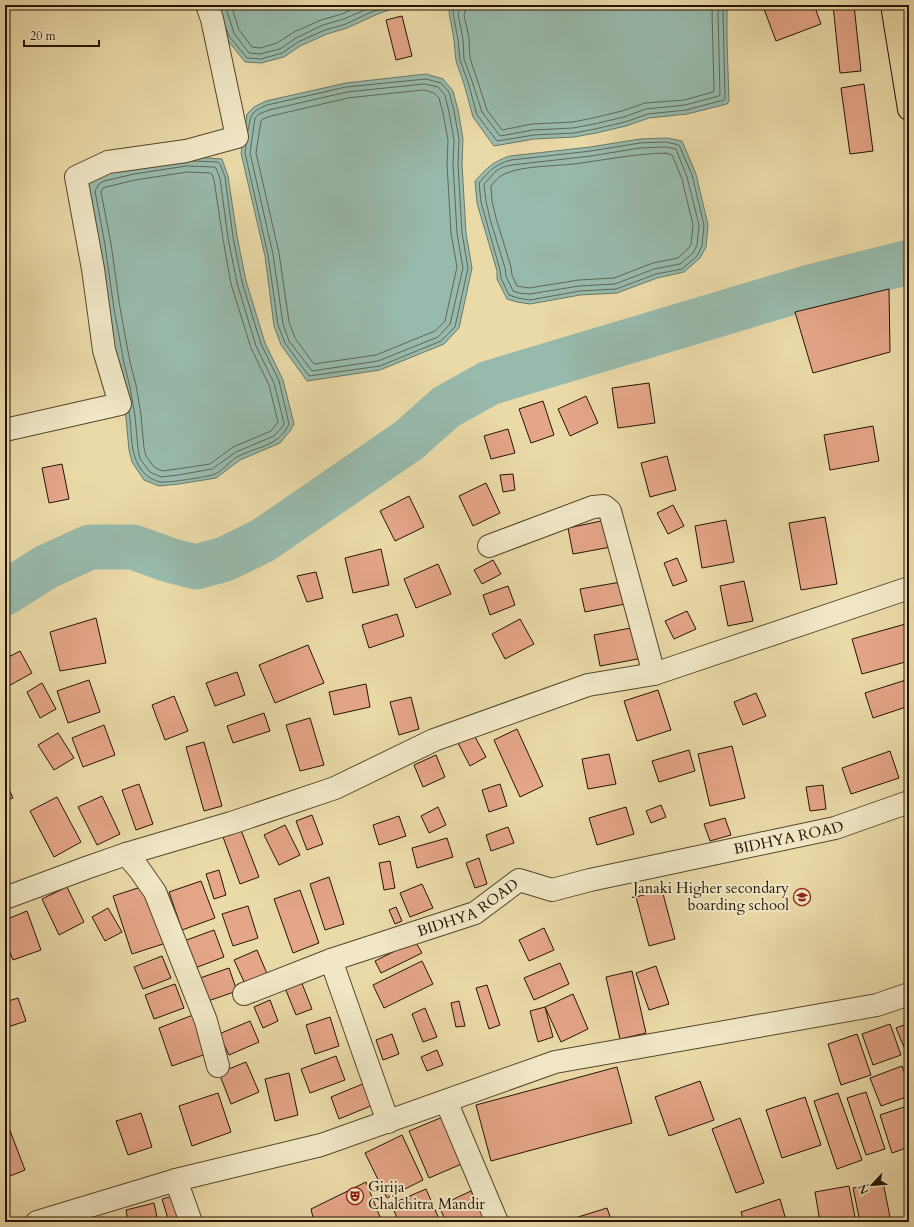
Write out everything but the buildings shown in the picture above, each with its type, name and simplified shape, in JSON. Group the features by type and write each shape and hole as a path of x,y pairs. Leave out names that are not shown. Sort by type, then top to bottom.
{"main road":[{"path":"894,5 893,11 909,109"}],"street":[{"path":"5,430 120,404 104,350 93,269 76,177 108,162 186,151 237,137 212,19 207,5"},
{"path":"489,546 594,507 604,506 610,511 654,674"},
{"path":"5,898 126,854 231,823 335,788 434,740 588,685 654,674 909,588"},
{"name":"BIDHYA ROAD","path":"331,960 475,913 519,880 552,890 590,880 835,828 909,802"},
{"path":"126,854 139,869 155,892 206,1021 218,1066"},
{"path":"244,994 331,960 388,1122"},
{"path":"37,1222 176,1180 322,1145 555,1062 877,1005 909,994"},
{"path":"446,1101 497,1222"},
{"path":"176,1180 191,1222"}],"water":[{"path":"215,5 404,5 380,13 347,28 327,34 300,46 284,57 261,63 245,62 226,38"},
{"path":"452,5 729,5 727,12 727,40 729,101 727,104 687,114 649,118 626,126 596,133 574,137 534,139 494,146 473,117 456,61 449,12"},
{"path":"426,74 443,79 453,91 463,139 462,164 466,233 472,268 459,328 444,344 380,370 307,381 281,345 274,326 265,256 241,153 247,114 254,107 266,101 346,83"},
{"path":"667,138 682,141 696,174 708,225 706,247 700,258 684,272 657,278 617,293 580,295 530,304 507,299 497,279 497,271 477,203 475,181 483,172 494,163 510,156 590,147 640,139"},
{"path":"192,157 222,159 228,176 237,236 246,281 265,343 283,380 294,424 280,443 240,460 216,478 159,486 144,480 132,462 129,450 126,418 85,190 92,177 101,172"}],"waterway":[{"path":"5,593 46,567 90,547 133,547 169,560 196,567 225,559 262,541 409,440 446,407 489,383 810,287 909,262"}],"place":[{"name":"Janaki Higher secondary boarding school","path":"802,897"},
{"name":"Girija Chalchitra Mandir","path":"355,1196"}]}
